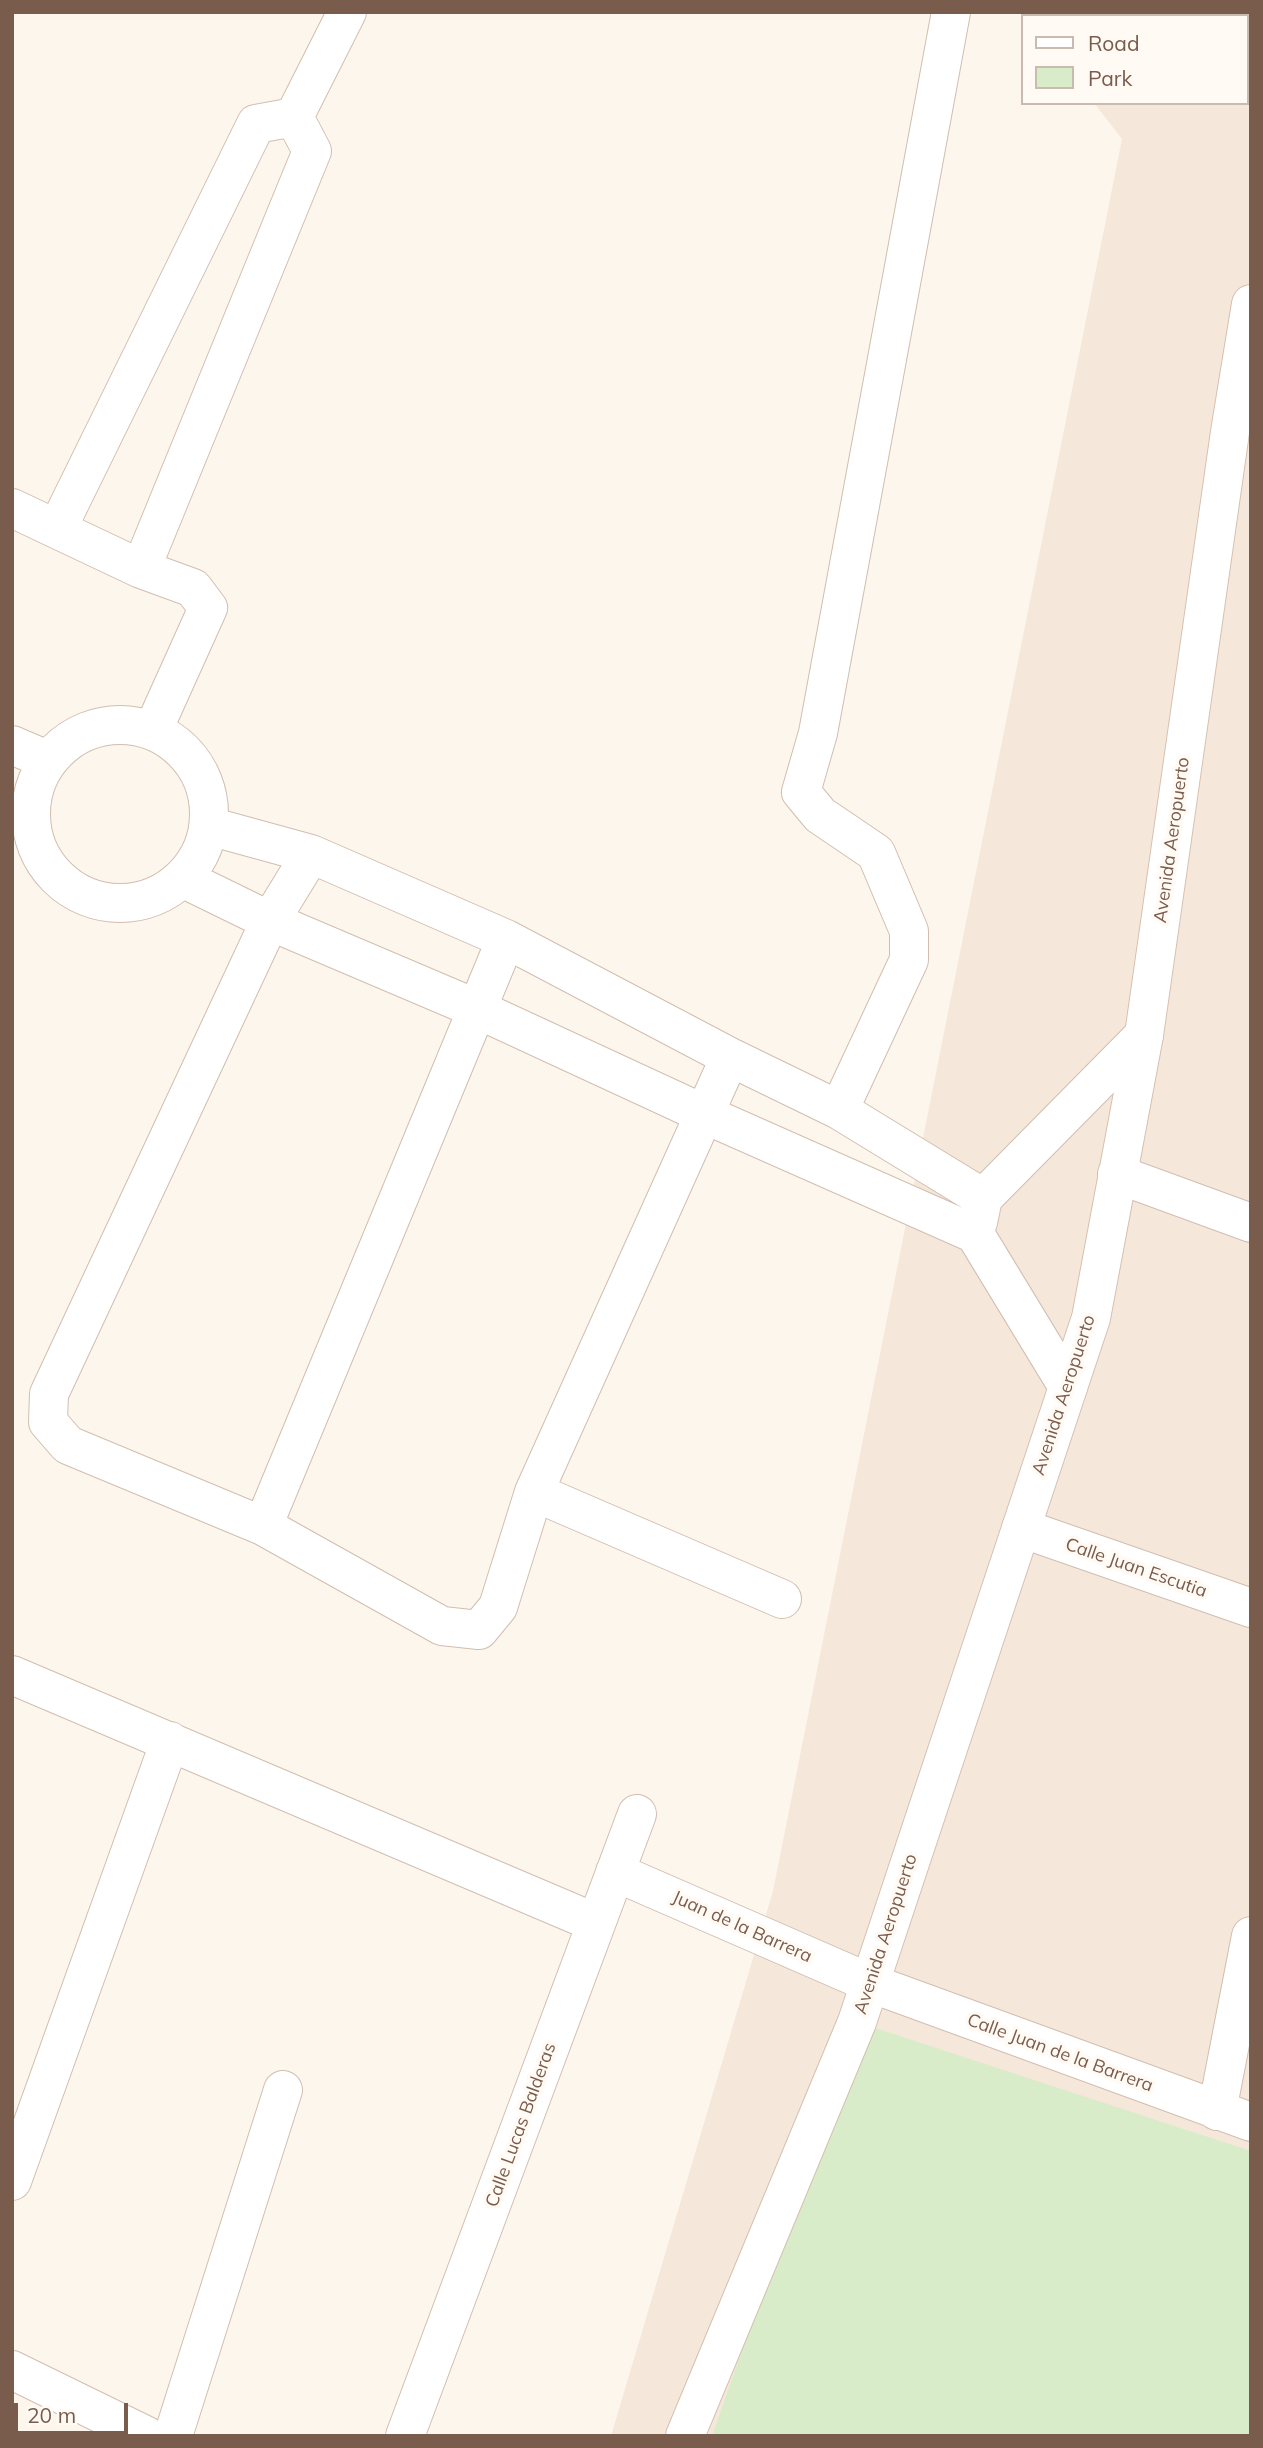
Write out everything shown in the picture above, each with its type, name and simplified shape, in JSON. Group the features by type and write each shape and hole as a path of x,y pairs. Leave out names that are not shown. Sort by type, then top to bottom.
{"street":[{"path":"294,117 348,12"},
{"path":"839,1110 909,960 909,930 876,853 820,815 801,792 820,719 951,12"},
{"path":"57,529 256,124 294,117"},
{"path":"141,569 312,152 294,117"},
{"name":"Avenida Aeropuerto","path":"685,2436 857,2022 1091,1318 1144,1035 1240,434 1251,304"},
{"path":"12,508 141,569 192,588 208,608 153,730"},
{"path":"124,724 153,730 179,746 197,769 208,796 209,826 200,854 182,878 158,895 129,903 99,901 72,890 49,870 35,845 30,816 34,787 47,760 68,740 94,728 124,724"},
{"path":"12,745 47,760"},
{"path":"209,826 311,854 506,939 730,1057 839,1110 979,1216 1068,1387"},
{"path":"311,854 270,921 49,1394 48,1422 68,1445 263,1526 442,1626 479,1630 498,1607 534,1492 730,1057"},
{"path":"182,878 270,921 477,1009 704,1114 979,1216"},
{"path":"263,1526 506,939"},
{"path":"979,1216 1144,1035"},
{"path":"1117,1174 1251,1223"},
{"path":"534,1492 782,1599"},
{"name":"Calle Juan Escutia","path":"1021,1528 1251,1608"},
{"path":"12,1675 596,1923"},
{"path":"12,2180 170,1741"},
{"name":"Calle Lucas Balderas","path":"405,2436 637,1814"},
{"name":"Juan de la Barrera","path":"615,1872 870,1983"},
{"path":"1234,2117 1251,1936"},
{"name":"Calle Juan de la Barrera","path":"870,1983 1234,2117"},
{"path":"173,2436 283,2090"},
{"path":"12,2370 147,2436"}],"shaded area":[{"path":"1023,12 1251,12 1251,2436 611,2436 773,1891 1122,139 1096,105 1249,105 1249,14"}],"green space":[{"path":"857,2022 1251,2151 1251,2436 712,2436"}]}
